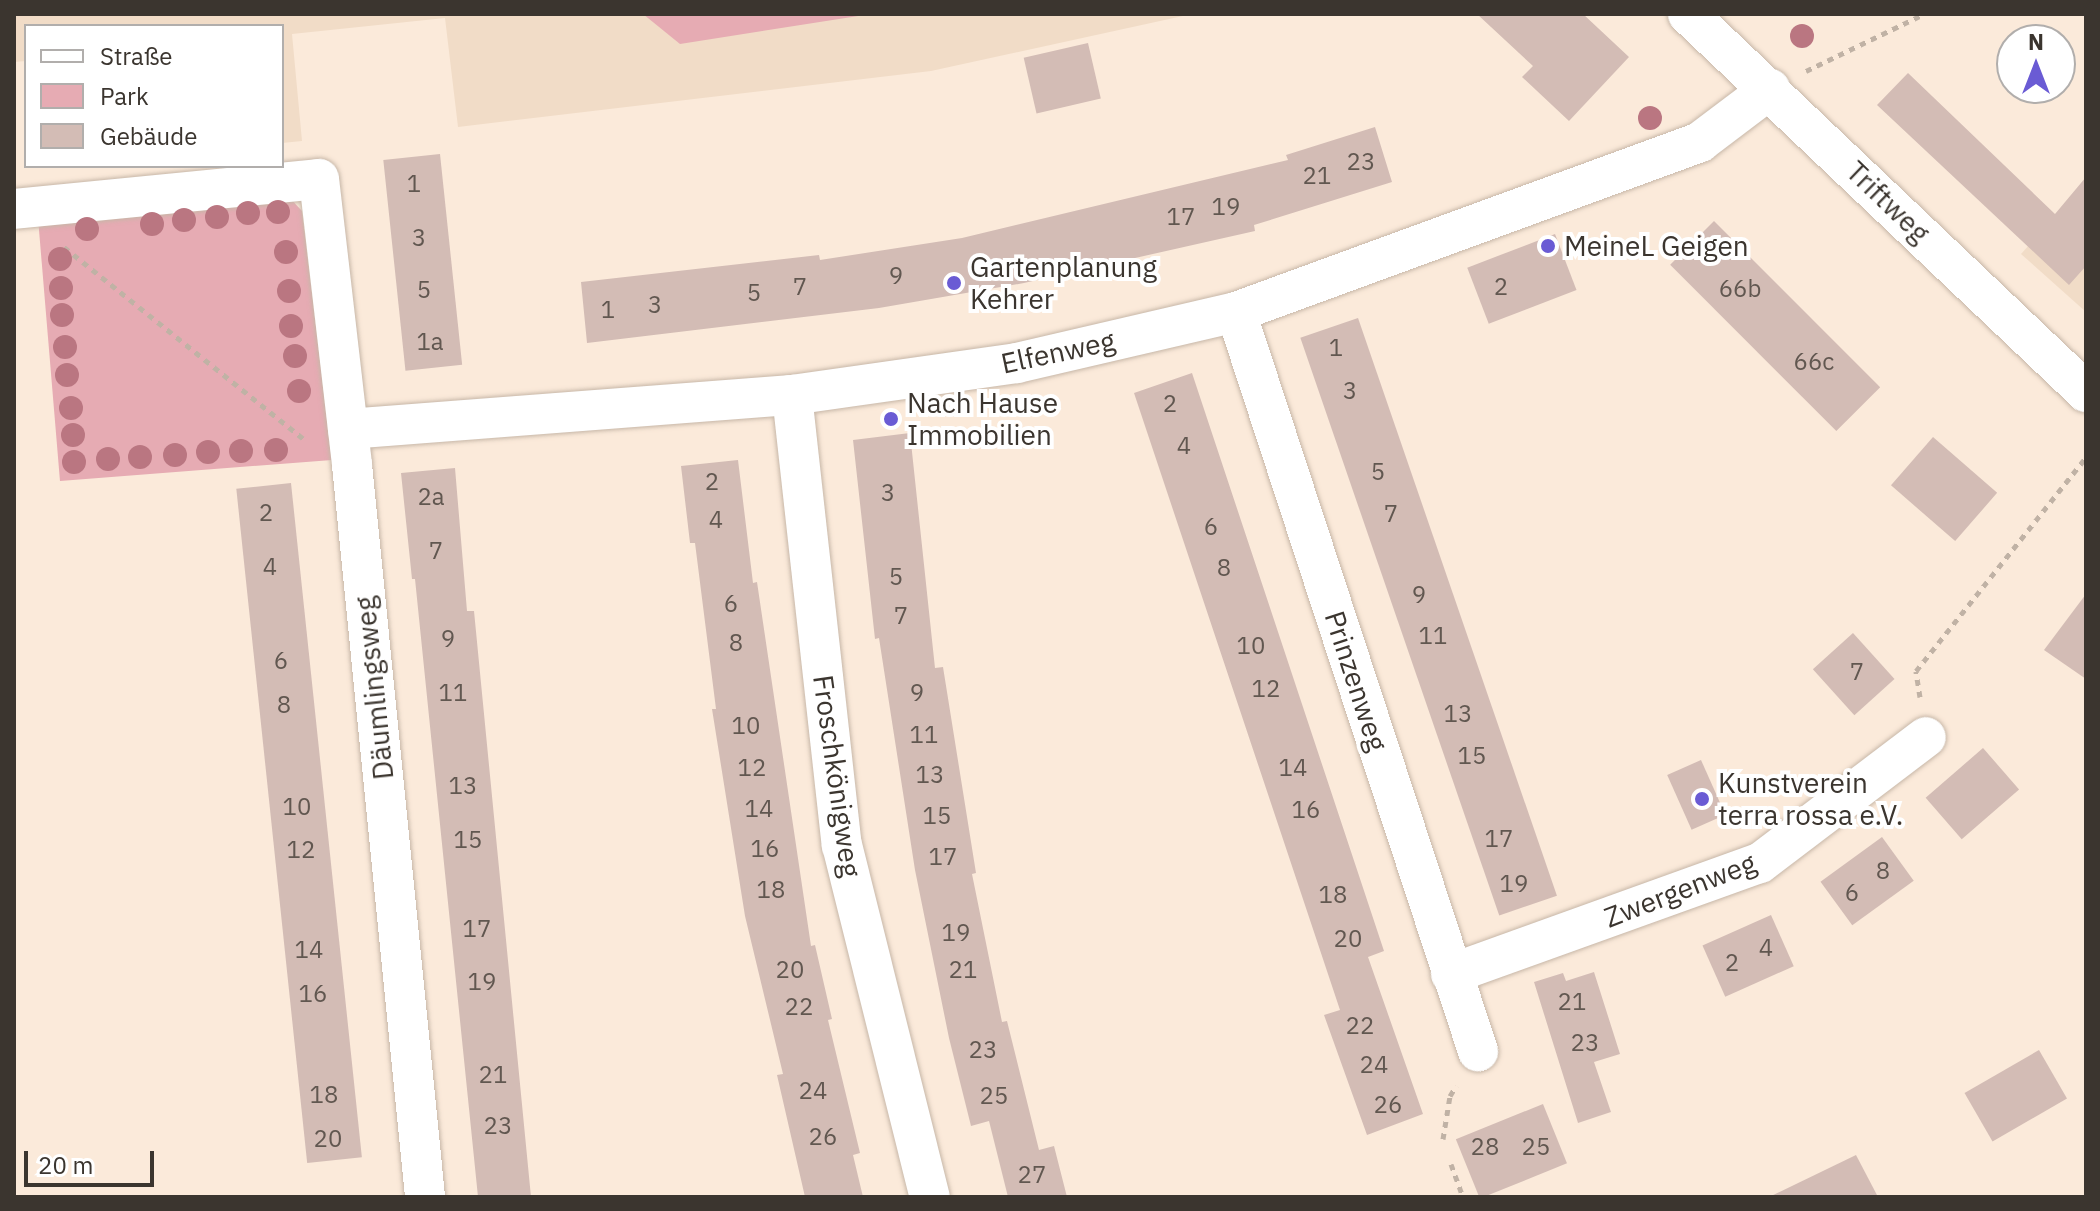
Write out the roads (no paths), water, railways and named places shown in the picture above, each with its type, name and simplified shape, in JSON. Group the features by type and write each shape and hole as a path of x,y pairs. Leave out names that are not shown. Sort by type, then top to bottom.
{"street":[{"name":"Triftweg","path":"1688,14 2086,392"},
{"name":"Elfenweg","path":"348,437 792,395 1017,363 1236,312 1700,142 1770,89"},
{"name":"Däumlingsweg","path":"15,209 319,179 425,1197"},
{"name":"Prinzenweg","path":"1236,312 1478,1051"},
{"name":"Froschkönigweg","path":"792,395 842,845 930,1197"},
{"name":"Zwergenweg","path":"1451,974 1760,863 1926,737"}],"place":[{"name":"MeineL Geigen","path":"1548,246"},
{"name":"Gartenplanung Kehrer","path":"954,283"},
{"name":"Nach Hause Immobilien","path":"891,419"},
{"name":"Kunstverein terra rossa e.V.","path":"1702,799"}]}
